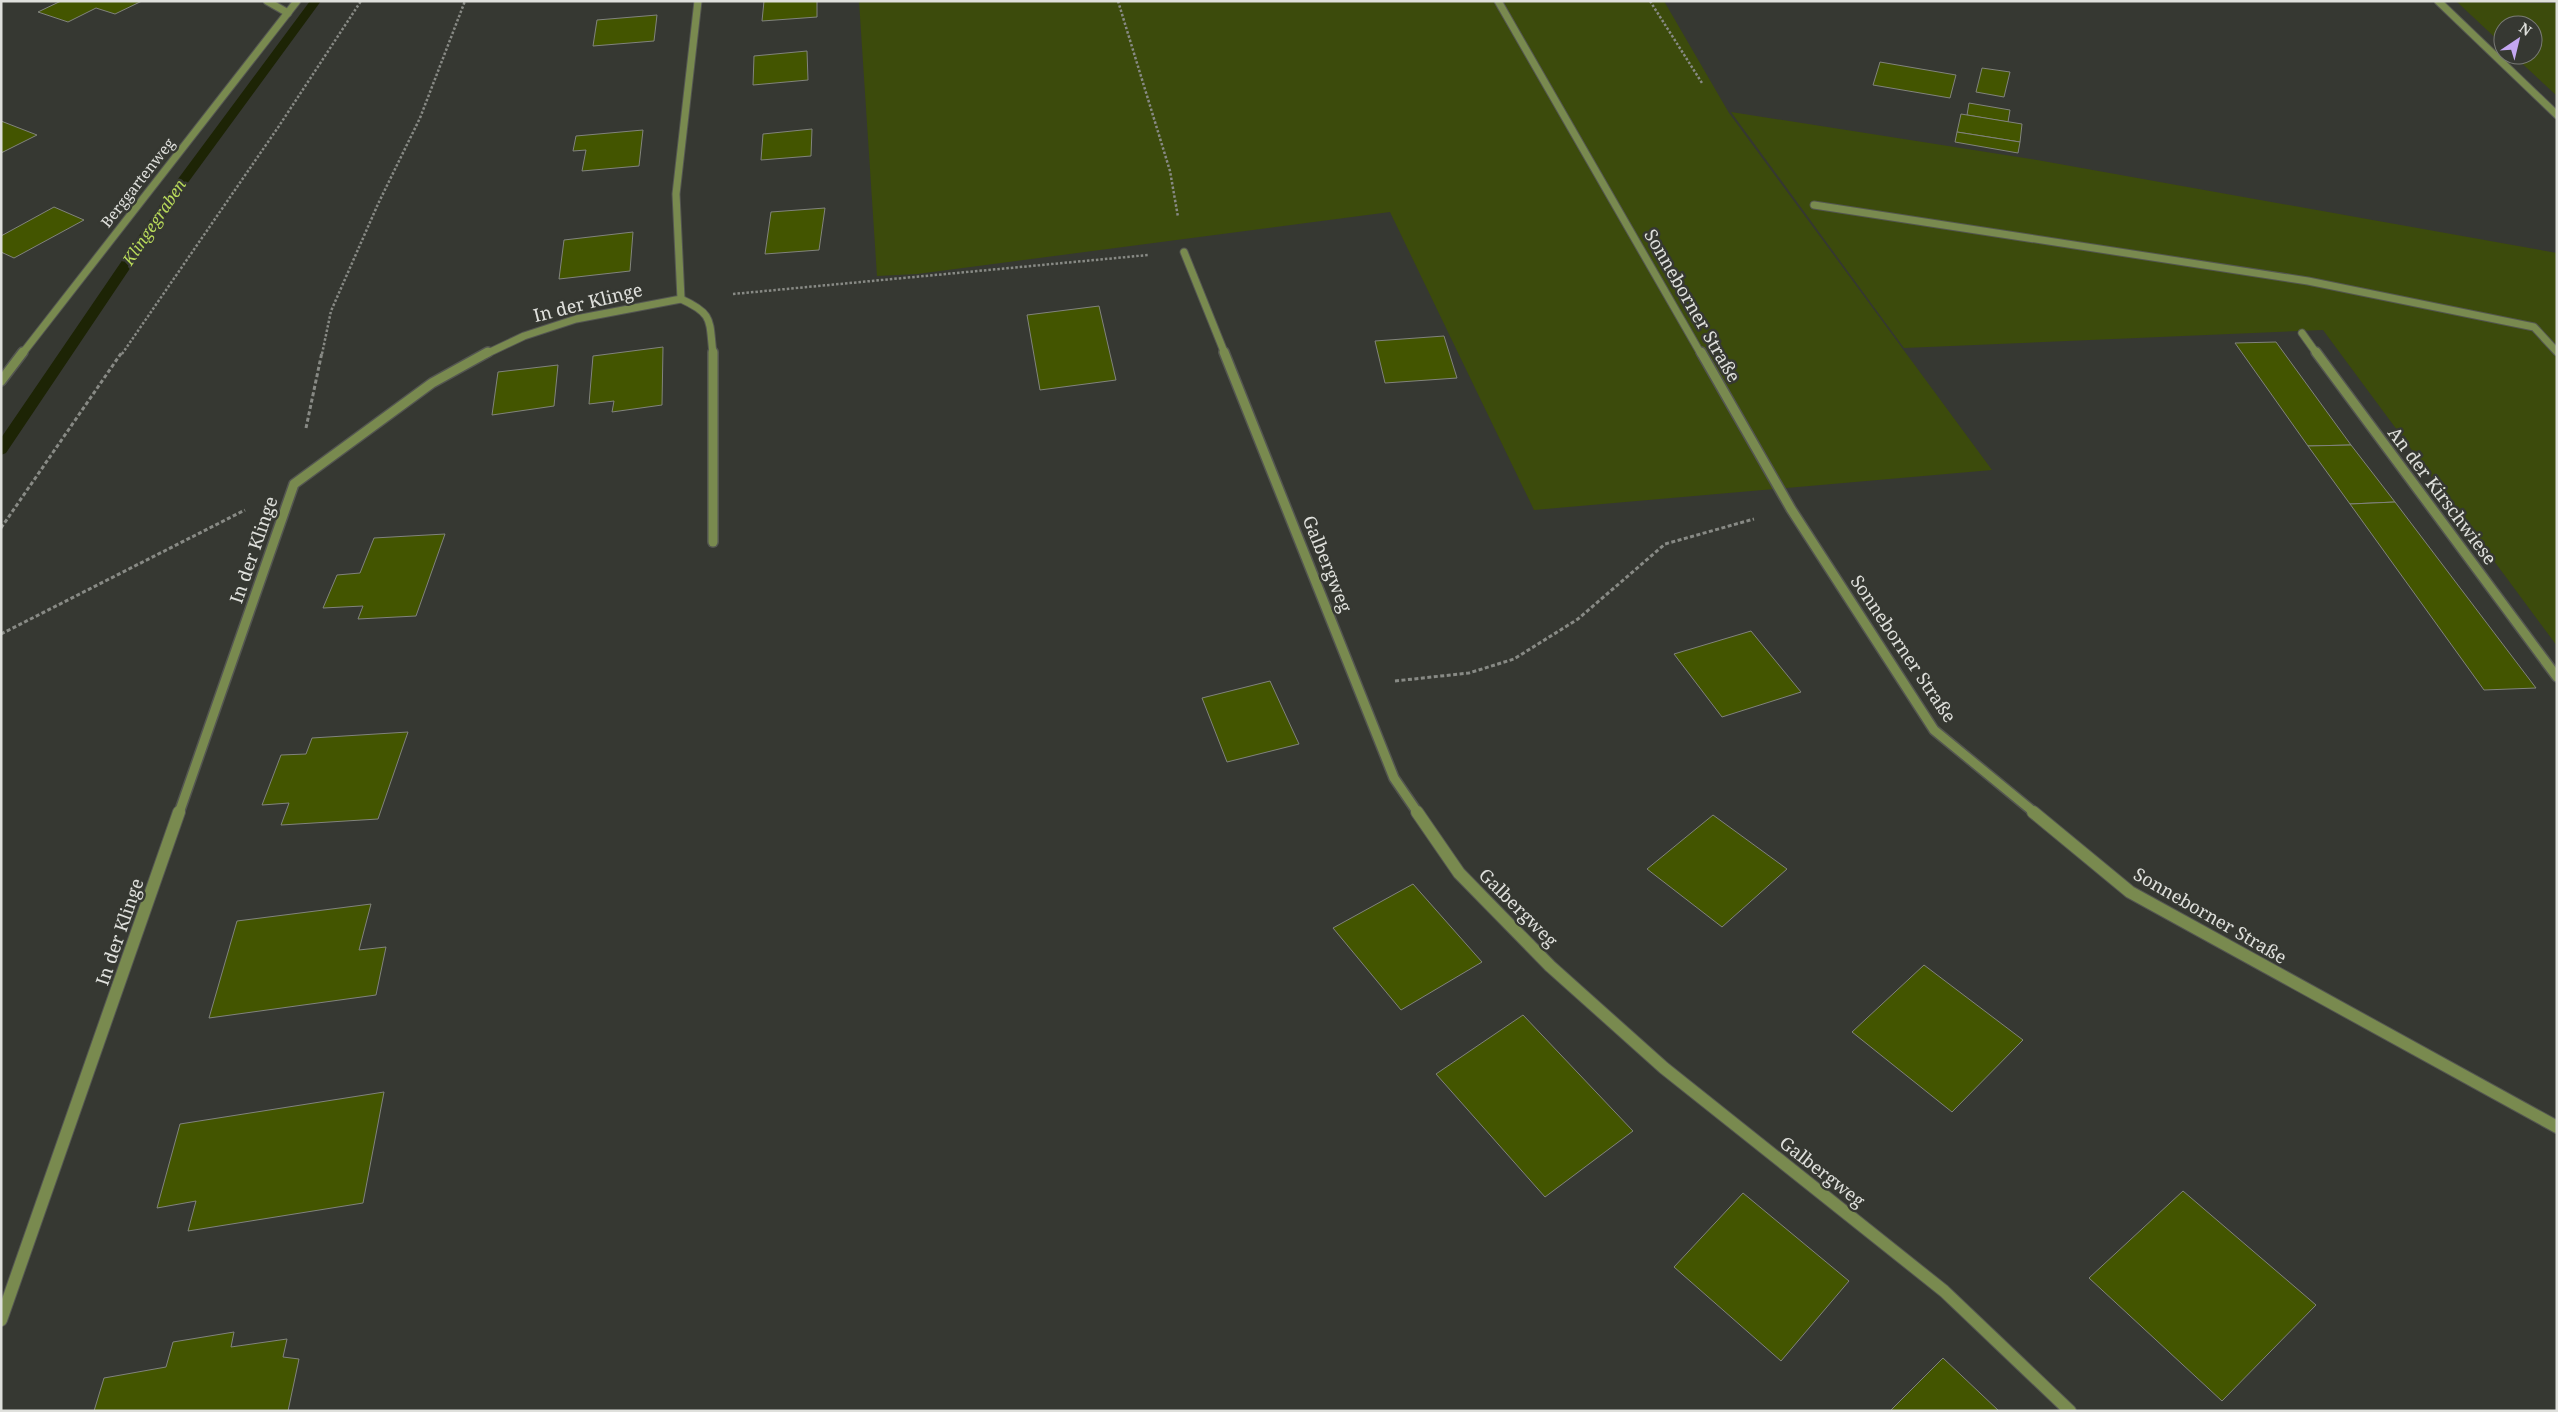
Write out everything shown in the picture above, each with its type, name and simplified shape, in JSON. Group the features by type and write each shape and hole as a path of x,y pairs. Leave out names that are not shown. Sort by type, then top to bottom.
{"street":[{"path":"267,1 288,13"},
{"name":"Berggartenweg","path":"1,381 297,1"},
{"path":"698,1 676,194 681,299 702,309 709,322 714,360 713,542"},
{"name":"Sonneborner Straße","path":"1498,1 1790,509 1934,730 2130,892 2557,1128"},
{"path":"2438,1 2557,115"},
{"path":"1814,204 2308,281 2534,327 2557,352"},
{"name":"Galbergweg","path":"1184,252 1394,778 1458,873 1550,966 1664,1068 1944,1291 2070,1411"},
{"name":"In der Klinge","path":"1,1320 294,484 432,383 478,357 524,336 576,319 681,299"},
{"name":"An der Kirschwiese","path":"2302,333 2557,677"}],"path":[{"path":"1,528 279,126 362,1"},
{"path":"1,634 294,484 331,311 378,204 420,118 465,1"},
{"path":"681,299 1184,252 1170,171 1118,1"},
{"path":"1650,1 1702,83"},
{"path":"1356,684 1469,673 1514,659 1578,619 1665,544 1790,509"}],"green space":[{"path":"859,1 1664,1 1729,113 1992,470 1534,510 1390,212 917,274 877,276"},
{"path":"2456,1 2557,3 2557,96 2524,65 2543,65 2543,15 2493,15 2493,36"},
{"path":"1731,112 2037,160 2557,253 2557,646 2323,330 1904,348"}],"building":[{"path":"61,1 142,1 115,14 96,8 68,22 38,12"},
{"path":"764,1 817,1 817,17 762,21"},
{"path":"657,15 654,41 593,46 597,20"},
{"path":"807,51 808,80 753,85 754,56"},
{"path":"1880,62 1956,75 1950,98 1873,85"},
{"path":"1982,68 2010,72 2004,97 1976,92"},
{"path":"1969,103 2010,110 2008,122 1967,115"},
{"path":"1961,114 2022,124 2020,142 1957,132"},
{"path":"1,121 37,135 1,153"},
{"path":"812,129 811,156 761,160 763,134"},
{"path":"643,130 639,166 582,171 586,150 573,151 576,136"},
{"path":"1957,132 2020,142 2018,153 1955,142"},
{"path":"54,207 84,220 14,258 1,252 1,236"},
{"path":"825,208 819,250 765,254 771,212"},
{"path":"633,232 630,271 559,279 564,240"},
{"path":"1099,306 1116,380 1040,390 1027,315"},
{"path":"1444,336 1457,378 1385,383 1375,341"},
{"path":"2276,342 2351,445 2308,446 2235,343"},
{"path":"663,347 662,405 612,412 614,401 589,404 593,356"},
{"path":"558,365 554,406 492,415 498,372"},
{"path":"2351,445 2395,502 2350,504 2308,446"},
{"path":"2395,502 2536,688 2484,690 2350,504"},
{"path":"445,534 416,616 358,619 363,606 323,608 337,575 360,573 374,538"},
{"path":"1751,631 1801,692 1722,717 1674,654"},
{"path":"1270,681 1299,744 1227,762 1202,698"},
{"path":"408,732 378,819 281,825 289,803 262,805 281,755 306,754 312,738"},
{"path":"1713,815 1787,869 1722,927 1647,869"},
{"path":"1413,884 1482,962 1401,1010 1333,928"},
{"path":"371,904 359,950 386,947 376,995 209,1018 237,921"},
{"path":"1924,965 2023,1040 1952,1112 1852,1032"},
{"path":"1523,1015 1633,1131 1545,1197 1436,1074"},
{"path":"384,1092 363,1203 188,1231 196,1201 157,1208 180,1124"},
{"path":"2183,1191 2316,1305 2222,1401 2089,1278"},
{"path":"1743,1193 1849,1281 1781,1361 1674,1267"},
{"path":"234,1332 231,1347 287,1339 283,1357 299,1359 288,1411 94,1411 104,1378 166,1367 173,1342"},
{"path":"1943,1358 1999,1411 1890,1411"}],"waterway":[{"name":"Klingegraben","path":"1,450 179,186 316,1"}]}
